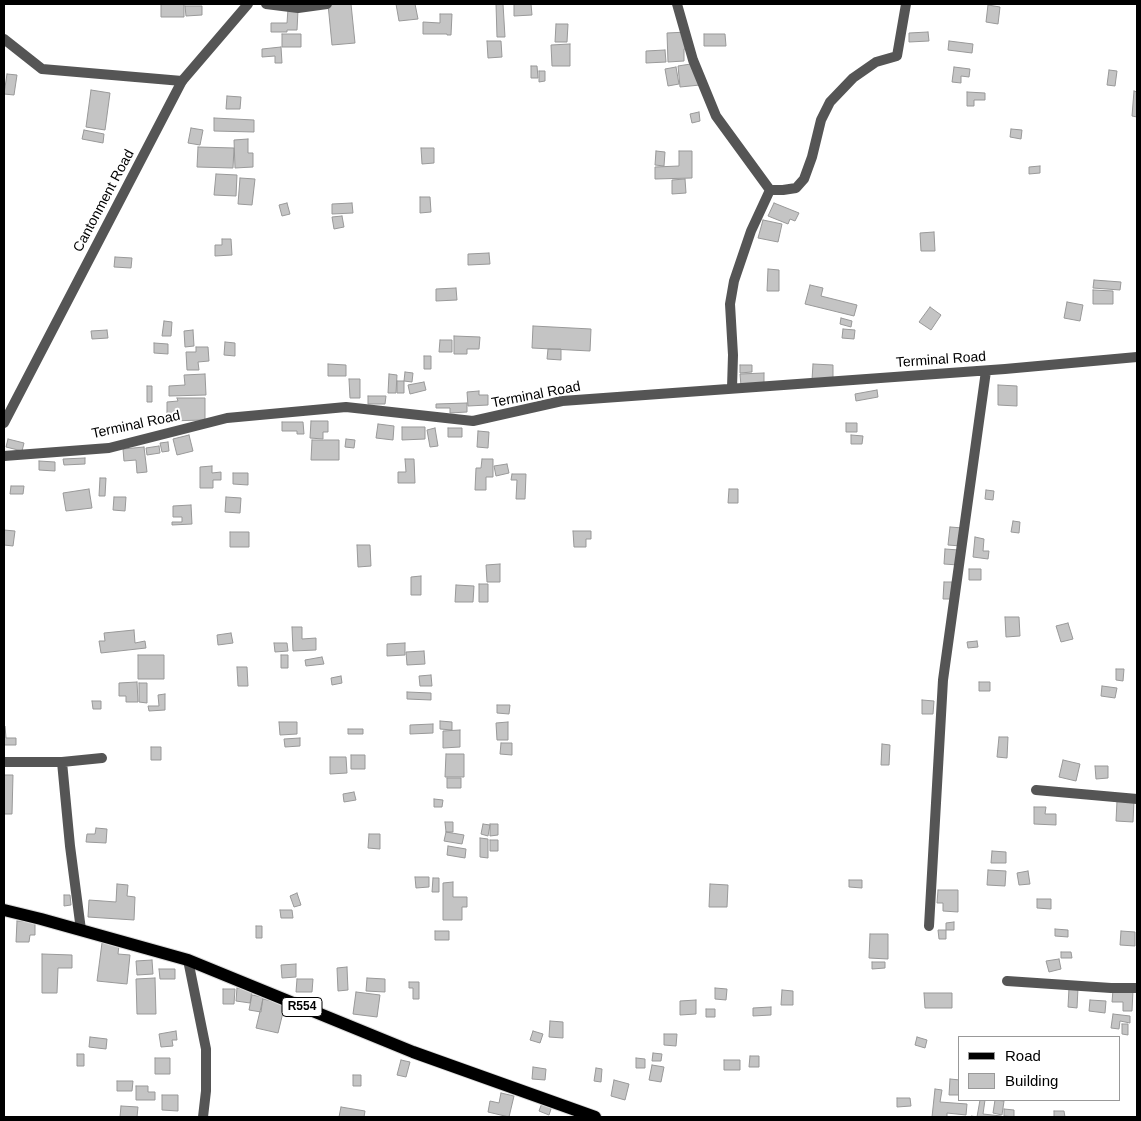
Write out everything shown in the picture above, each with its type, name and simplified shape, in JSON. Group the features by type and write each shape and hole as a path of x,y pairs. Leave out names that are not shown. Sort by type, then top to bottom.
{"main road":[{"name":"R554","path":"4,910 188,960 413,1052 595,1117"}],"street":[{"name":"Cantonment Road","path":"4,423 182,80 248,4"},
{"path":"266,4 298,8 327,4"},
{"path":"676,4 693,60 716,116 770,190"},
{"path":"770,190 796,188 804,179 812,157 821,120 830,102 853,78 876,62 897,56 906,4"},
{"path":"4,39 42,70 182,80"},
{"path":"732,388 734,356 730,304 734,281 751,231 770,190"},
{"name":"Terminal Road","path":"4,456 109,448 227,418 247,416 346,408 473,421 562,401 986,371 1137,357"},
{"path":"929,926 944,680 986,371"},
{"path":"4,762 62,762 102,758"},
{"path":"62,762 70,846 82,930"},
{"path":"1036,790 1137,799"},
{"path":"188,960 206,1049 206,1091 203,1117"},
{"path":"1007,981 1137,988"}],"building":[{"path":"161,4 184,4 184,17 161,17"},
{"path":"328,4 351,4 355,43 332,45"},
{"path":"396,4 415,4 418,19 399,21"},
{"path":"496,4 503,4 505,37 497,37"},
{"path":"514,4 531,4 532,15 514,16"},
{"path":"988,5 1000,7 998,24 986,22"},
{"path":"185,6 202,6 202,15 186,16"},
{"path":"288,9 298,10 297,30 271,32 271,23 287,23"},
{"path":"440,14 452,14 451,35 423,34 423,22 440,23"},
{"path":"556,24 568,24 567,42 555,42"},
{"path":"688,32 689,49 684,49 684,61 668,62 667,33"},
{"path":"928,32 929,41 909,42 909,33"},
{"path":"282,34 301,34 301,47 282,47"},
{"path":"704,34 725,34 726,46 704,46"},
{"path":"487,41 501,41 502,57 488,58"},
{"path":"949,41 973,44 972,53 948,50"},
{"path":"570,44 570,66 552,66 551,45"},
{"path":"281,47 282,63 275,63 275,56 262,57 262,49"},
{"path":"665,50 666,62 646,63 646,51"},
{"path":"697,63 700,85 680,87 678,66"},
{"path":"531,66 537,66 538,78 531,78"},
{"path":"676,67 679,84 668,86 665,69"},
{"path":"954,67 970,69 969,77 961,76 961,83 952,82"},
{"path":"1109,70 1117,71 1115,86 1107,85"},
{"path":"539,71 545,71 545,81 539,82"},
{"path":"7,74 17,75 14,95 4,94"},
{"path":"91,90 110,93 105,130 86,127"},
{"path":"1134,91 1137,92 1137,117 1132,116"},
{"path":"967,92 985,93 985,100 974,100 974,106 967,106"},
{"path":"227,96 241,97 240,109 226,109"},
{"path":"699,112 700,121 692,123 690,114"},
{"path":"214,118 254,120 254,132 214,131"},
{"path":"191,128 203,130 200,145 188,143"},
{"path":"1011,129 1022,130 1021,139 1010,137"},
{"path":"84,130 104,134 103,143 82,139"},
{"path":"248,139 248,153 253,153 253,167 235,168 234,140"},
{"path":"198,147 234,148 233,168 197,167"},
{"path":"421,148 434,148 434,163 422,164"},
{"path":"656,151 665,152 664,166 655,165"},
{"path":"679,151 692,151 692,178 655,179 655,167 679,166"},
{"path":"1040,166 1040,173 1029,174 1029,167"},
{"path":"216,174 237,175 236,196 214,195"},
{"path":"240,178 255,179 252,205 238,204"},
{"path":"685,179 686,193 672,194 672,180"},
{"path":"420,197 430,197 431,212 420,213"},
{"path":"287,203 290,214 282,216 279,205"},
{"path":"352,203 353,213 332,214 332,204"},
{"path":"774,203 799,213 795,221 790,219 788,224 768,216"},
{"path":"342,216 344,227 334,229 332,217"},
{"path":"763,220 782,224 778,242 758,238"},
{"path":"934,232 935,251 921,251 920,233"},
{"path":"222,239 231,239 232,255 215,256 215,245 222,245"},
{"path":"489,253 490,264 468,265 468,254"},
{"path":"115,257 132,258 131,268 114,267"},
{"path":"768,269 779,270 779,291 767,291"},
{"path":"1094,280 1121,282 1120,290 1093,288"},
{"path":"810,285 823,288 821,296 857,305 854,316 805,304"},
{"path":"456,288 457,300 436,301 436,289"},
{"path":"1093,290 1113,291 1113,304 1093,304"},
{"path":"1067,302 1083,305 1080,321 1064,318"},
{"path":"930,307 941,315 931,330 919,322"},
{"path":"841,318 852,321 851,327 840,324"},
{"path":"164,321 172,322 171,336 162,336"},
{"path":"533,326 591,329 590,351 532,348"},
{"path":"843,329 855,330 854,339 842,338"},
{"path":"107,330 108,338 92,339 91,331"},
{"path":"193,330 194,346 185,347 184,331"},
{"path":"454,336 480,337 479,349 467,349 467,354 454,354"},
{"path":"440,340 452,340 452,352 439,352"},
{"path":"225,342 235,343 235,356 224,355"},
{"path":"154,343 168,344 168,354 154,353"},
{"path":"196,347 208,347 209,361 198,362 199,370 187,370 186,352 196,352"},
{"path":"548,349 561,349 561,360 547,359"},
{"path":"424,356 431,356 431,369 424,369"},
{"path":"328,364 346,365 346,376 328,376"},
{"path":"813,364 833,365 833,381 812,380"},
{"path":"740,365 752,365 752,372 740,373"},
{"path":"405,372 413,373 412,382 404,381"},
{"path":"764,373 764,385 741,386 740,374"},
{"path":"205,374 206,395 169,396 169,386 185,385 184,375"},
{"path":"389,374 397,375 396,393 388,393"},
{"path":"349,379 360,379 360,398 350,398"},
{"path":"397,381 404,381 404,393 397,393"},
{"path":"424,382 426,390 410,394 408,385"},
{"path":"998,385 1017,386 1017,406 998,405"},
{"path":"147,386 152,386 152,402 147,402"},
{"path":"877,390 878,397 856,401 855,394"},
{"path":"479,391 479,395 488,395 488,405 468,406 467,392"},
{"path":"368,396 386,396 385,404 368,404"},
{"path":"177,398 205,398 205,420 167,421 167,402 178,401"},
{"path":"467,403 467,412 450,413 450,408 436,408 436,404"},
{"path":"311,421 328,421 328,432 323,432 323,439 310,438"},
{"path":"282,422 303,422 304,434 297,434 297,431 282,431"},
{"path":"846,423 857,423 857,432 846,432"},
{"path":"378,424 394,426 393,440 376,438"},
{"path":"402,427 425,427 425,439 402,440"},
{"path":"435,428 438,446 430,447 427,430"},
{"path":"448,428 462,428 462,437 448,437"},
{"path":"478,431 489,432 488,448 477,447"},
{"path":"189,435 193,451 177,455 173,439"},
{"path":"851,435 863,436 862,444 851,444"},
{"path":"8,439 24,443 22,451 6,447"},
{"path":"346,439 355,440 354,448 345,447"},
{"path":"312,440 339,440 339,460 311,460"},
{"path":"168,442 169,451 162,452 160,443"},
{"path":"159,446 160,453 147,455 146,448"},
{"path":"144,447 147,472 137,473 136,460 124,461 123,449"},
{"path":"85,458 85,464 64,465 63,459"},
{"path":"405,459 414,459 415,483 398,483 398,472 406,472"},
{"path":"482,459 493,459 493,477 486,477 486,490 475,490 476,468 481,468"},
{"path":"39,461 55,462 55,471 39,470"},
{"path":"507,464 509,473 496,476 494,466"},
{"path":"212,466 212,473 221,472 221,480 213,480 213,488 200,488 200,467"},
{"path":"233,473 248,473 248,485 233,484"},
{"path":"512,474 526,474 525,499 516,499 517,480 511,480"},
{"path":"100,478 106,478 105,496 99,496"},
{"path":"11,486 24,486 23,494 10,494"},
{"path":"89,489 92,508 66,511 63,493"},
{"path":"729,489 738,489 738,503 728,503"},
{"path":"986,490 994,491 993,500 985,499"},
{"path":"114,497 126,497 125,511 113,510"},
{"path":"226,497 241,498 240,513 225,512"},
{"path":"191,505 192,524 172,525 172,522 182,522 182,517 173,517 173,506"},
{"path":"1013,521 1020,522 1019,533 1011,532"},
{"path":"950,527 963,528 961,546 948,545"},
{"path":"4,530 15,531 13,546 4,545"},
{"path":"573,531 591,531 591,539 586,539 586,547 574,547"},
{"path":"230,532 249,532 249,547 230,547"},
{"path":"975,537 984,539 983,551 989,551 988,559 973,557"},
{"path":"357,545 370,545 371,566 358,567"},
{"path":"945,549 959,550 958,565 944,564"},
{"path":"500,564 500,582 487,582 486,565"},
{"path":"969,569 981,569 981,580 969,580"},
{"path":"421,576 421,595 411,595 411,577"},
{"path":"944,582 952,582 951,599 943,599"},
{"path":"479,584 488,584 488,602 479,602"},
{"path":"456,585 474,586 473,602 455,602"},
{"path":"1005,617 1019,617 1020,636 1006,637"},
{"path":"1068,623 1073,639 1061,642 1056,626"},
{"path":"292,627 302,627 302,639 316,638 316,650 293,651"},
{"path":"134,630 135,643 145,641 146,648 101,653 99,641 105,641 104,633"},
{"path":"231,633 233,643 218,645 217,635"},
{"path":"977,641 978,647 968,648 967,642"},
{"path":"274,643 287,643 288,651 275,652"},
{"path":"405,643 405,655 387,656 387,644"},
{"path":"424,651 425,664 407,665 406,652"},
{"path":"138,655 164,655 164,679 138,679"},
{"path":"281,655 288,655 288,668 281,668"},
{"path":"322,657 324,664 306,666 305,660"},
{"path":"237,667 247,667 248,686 238,686"},
{"path":"1116,669 1124,669 1123,681 1116,680"},
{"path":"431,675 432,686 420,686 419,676"},
{"path":"341,676 342,683 332,685 331,678"},
{"path":"137,682 138,702 126,702 126,696 119,696 119,683"},
{"path":"979,682 990,682 990,691 979,691"},
{"path":"139,683 147,683 147,703 139,702"},
{"path":"1102,686 1117,688 1115,698 1101,696"},
{"path":"407,692 431,693 431,700 407,699"},
{"path":"165,694 165,710 149,711 148,706 159,706 158,695"},
{"path":"922,700 934,701 933,714 922,714"},
{"path":"92,701 101,701 101,709 93,709"},
{"path":"497,705 510,705 509,714 497,713"},
{"path":"440,721 452,722 452,730 440,729"},
{"path":"279,722 297,722 297,734 280,735"},
{"path":"508,722 508,740 497,740 496,723"},
{"path":"433,724 433,733 410,734 410,725"},
{"path":"4,726 6,738 16,738 16,745 4,745"},
{"path":"348,729 363,729 363,734 348,734"},
{"path":"460,730 460,747 443,748 443,731"},
{"path":"999,737 1008,737 1007,758 997,757"},
{"path":"300,738 300,746 285,747 284,739"},
{"path":"501,743 512,743 512,755 500,754"},
{"path":"882,744 890,745 889,765 881,765"},
{"path":"151,747 161,747 161,760 151,760"},
{"path":"446,754 464,754 464,777 445,777"},
{"path":"351,755 365,755 365,769 351,769"},
{"path":"330,757 346,757 347,773 330,774"},
{"path":"1063,760 1080,764 1076,781 1059,777"},
{"path":"1095,766 1108,766 1108,778 1096,779"},
{"path":"4,775 13,775 12,814 4,814"},
{"path":"447,778 461,778 461,788 447,788"},
{"path":"354,792 356,800 344,802 343,794"},
{"path":"434,799 443,800 442,807 434,807"},
{"path":"1117,801 1134,801 1133,822 1116,821"},
{"path":"1034,807 1046,807 1045,814 1056,814 1056,825 1034,824"},
{"path":"445,822 453,822 453,832 446,832"},
{"path":"483,824 490,825 488,836 481,834"},
{"path":"490,824 498,824 498,835 490,836"},
{"path":"96,828 107,829 106,843 86,842 87,834 95,834"},
{"path":"446,832 464,835 462,844 444,841"},
{"path":"369,834 380,834 380,849 368,848"},
{"path":"480,838 488,839 488,858 480,857"},
{"path":"490,840 498,840 498,851 490,851"},
{"path":"448,846 466,849 465,858 447,855"},
{"path":"992,851 1006,852 1006,863 991,863"},
{"path":"988,870 1006,871 1005,886 987,885"},
{"path":"1028,871 1030,884 1019,885 1017,873"},
{"path":"415,877 429,877 429,887 416,888"},
{"path":"433,878 439,878 439,892 432,892"},
{"path":"849,880 862,880 862,888 849,887"},
{"path":"453,882 453,897 467,897 467,907 462,907 462,920 443,920 443,883"},
{"path":"117,884 128,885 127,896 135,897 134,920 88,917 89,900 116,902"},
{"path":"710,884 728,885 727,907 709,907"},
{"path":"938,890 958,890 958,912 943,911 943,903 937,903"},
{"path":"297,893 301,905 294,907 290,896"},
{"path":"64,895 70,895 71,905 64,906"},
{"path":"1037,899 1051,899 1051,909 1037,908"},
{"path":"280,910 292,910 293,918 281,918"},
{"path":"17,921 35,922 35,935 30,935 29,942 16,942"},
{"path":"954,922 954,930 946,930 946,923"},
{"path":"256,926 262,926 262,938 256,938"},
{"path":"1055,929 1068,930 1068,937 1055,936"},
{"path":"938,930 946,930 946,939 939,939"},
{"path":"435,931 449,931 449,940 435,940"},
{"path":"1121,931 1135,932 1135,946 1120,945"},
{"path":"870,934 888,934 888,959 869,958"},
{"path":"102,943 119,945 118,954 130,955 127,984 97,981"},
{"path":"1061,952 1071,952 1072,958 1061,958"},
{"path":"42,954 72,955 72,968 58,968 57,993 42,993"},
{"path":"1059,959 1061,969 1049,972 1046,961"},
{"path":"152,960 153,974 137,975 136,961"},
{"path":"872,962 885,962 885,968 872,969"},
{"path":"296,964 296,977 282,978 281,965"},
{"path":"347,967 348,990 338,991 337,968"},
{"path":"159,969 175,969 175,979 160,979"},
{"path":"155,978 156,1014 137,1014 136,979"},
{"path":"367,978 385,979 385,992 366,991"},
{"path":"297,979 313,979 312,992 296,992"},
{"path":"409,982 419,982 419,999 413,999 413,988 409,988"},
{"path":"237,988 252,990 250,1003 236,1001"},
{"path":"715,988 727,989 726,1000 715,999"},
{"path":"1069,988 1078,988 1077,1008 1068,1007"},
{"path":"223,989 235,989 234,1004 223,1004"},
{"path":"782,990 793,991 793,1005 781,1005"},
{"path":"1113,990 1133,990 1132,1011 1123,1011 1123,1002 1112,1002"},
{"path":"356,992 380,995 377,1017 353,1014"},
{"path":"924,993 952,993 952,1008 925,1008"},
{"path":"252,995 263,997 261,1012 249,1010"},
{"path":"263,999 285,1004 278,1033 256,1028"},
{"path":"696,1000 696,1014 680,1015 680,1001"},
{"path":"1090,1000 1106,1001 1105,1013 1089,1011"},
{"path":"771,1007 771,1015 753,1016 753,1008"},
{"path":"706,1009 715,1009 715,1017 706,1017"},
{"path":"1113,1014 1130,1016 1130,1023 1120,1021 1119,1029 1111,1028"},
{"path":"550,1021 563,1022 563,1038 549,1037"},
{"path":"1122,1024 1128,1024 1128,1035 1122,1034"},
{"path":"176,1031 177,1040 172,1040 173,1046 161,1047 159,1034"},
{"path":"533,1031 543,1034 540,1043 530,1040"},
{"path":"664,1034 677,1034 676,1046 664,1045"},
{"path":"90,1037 107,1039 106,1049 89,1047"},
{"path":"917,1037 927,1040 925,1048 915,1045"},
{"path":"653,1053 662,1054 661,1061 652,1061"},
{"path":"77,1054 84,1054 84,1066 77,1066"},
{"path":"750,1056 759,1056 759,1067 749,1067"},
{"path":"155,1058 170,1058 170,1074 155,1074"},
{"path":"636,1058 645,1059 645,1068 636,1068"},
{"path":"401,1060 410,1062 406,1077 397,1075"},
{"path":"724,1060 740,1060 740,1070 724,1070"},
{"path":"652,1065 664,1067 661,1082 649,1080"},
{"path":"533,1067 546,1069 545,1080 532,1079"},
{"path":"596,1068 602,1069 601,1082 594,1081"},
{"path":"353,1075 361,1075 361,1086 353,1086"},
{"path":"950,1079 958,1080 958,1095 949,1095"},
{"path":"614,1080 629,1084 625,1100 611,1096"},
{"path":"117,1081 133,1081 132,1091 117,1091"},
{"path":"136,1086 148,1086 148,1092 155,1092 155,1100 136,1100"},
{"path":"935,1089 942,1090 940,1102 967,1104 966,1115 947,1113 947,1117 932,1117"},
{"path":"501,1093 514,1096 509,1117 488,1112 490,1101 499,1103"},
{"path":"162,1095 178,1095 178,1111 162,1110"},
{"path":"897,1098 910,1098 911,1106 897,1107"},
{"path":"980,1101 985,1101 983,1114 1001,1117 977,1117"},
{"path":"995,1101 1004,1101 1002,1115 993,1113"},
{"path":"542,1103 552,1106 549,1115 539,1111"},
{"path":"121,1106 138,1107 137,1117 120,1117"},
{"path":"341,1107 365,1111 364,1117 339,1117"},
{"path":"1004,1109 1014,1110 1014,1117 1004,1116"},
{"path":"1054,1111 1064,1111 1065,1117 1054,1117"}]}
